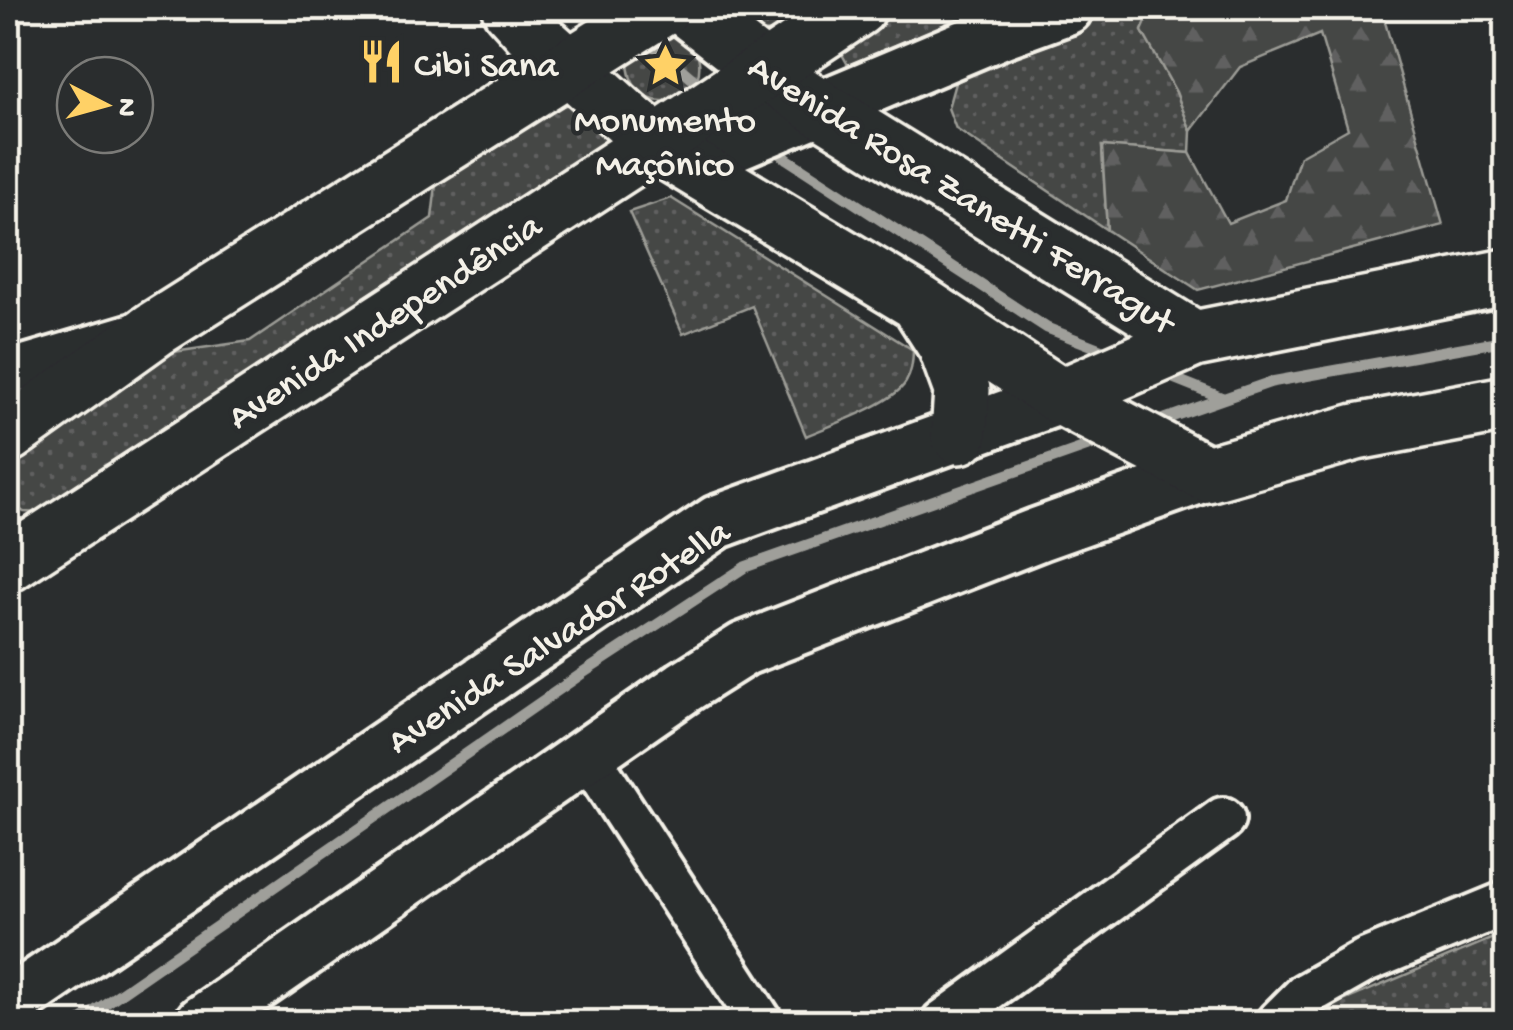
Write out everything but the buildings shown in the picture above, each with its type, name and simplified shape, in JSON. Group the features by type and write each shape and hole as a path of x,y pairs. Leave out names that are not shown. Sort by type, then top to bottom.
{"main road":[{"path":"510,8 537,38 666,150 919,303 1061,398 1207,474 1356,432 1506,404"},
{"path":"8,434 154,329 662,8"},
{"name":"Avenida Rosa Zanetti Ferragut","path":"685,8 786,55 933,176 1194,339"},
{"name":"Avenida Independência","path":"18,545 666,150 786,55 858,8"},
{"name":"Avenida Salvador Rotella","path":"1061,398 1194,339 1506,277"},
{"path":"919,303 946,346 962,390 960,436"}],"street":[{"path":"666,150 717,151 1066,8"},
{"path":"8,372 154,329"},
{"name":"Avenida Salvador Rotella","path":"8,1005 716,522 1061,398"},
{"path":"202,1022 744,649 1039,534 1207,474"},
{"path":"588,756 761,1022"},
{"path":"943,1022 1223,819"},
{"path":"1278,1022 1304,995 1365,962 1506,903"}],"green space":[{"path":"730,8 818,8 773,32 754,27"},
{"path":"879,8 984,8 867,65 848,65 843,45"},
{"path":"1129,8 1152,8 1142,31 1176,92 1191,131 1190,153 1102,146 1107,230 956,129 948,108 955,83 1064,25"},
{"path":"1152,8 1381,8 1443,225 1198,290 1107,230 1102,146 1190,153 1228,223 1286,200 1300,156 1348,129 1320,34 1240,67 1191,131 1176,92 1142,31"},
{"path":"668,29 691,42 699,61 698,77 690,90 665,101 651,99 639,91 631,78 628,57"},
{"path":"558,89 608,138 603,149 40,513 24,512 8,502 8,453 153,355 250,341 432,218 438,168"},
{"path":"671,198 913,350 906,382 875,406 806,436 752,306 683,334 629,212"},
{"path":"1505,933 1505,1022 1305,1022 1324,1009"}],"waterway":[{"path":"642,36 708,92"},
{"path":"772,146 1047,328 1113,354"},
{"path":"1148,425 1271,382 1506,340"},
{"path":"1158,372 1223,398"},
{"path":"79,1022 580,675 745,567 1102,441"}],"place":[{"name":"Cibi Sana","path":"381,62"},
{"name":"Monumento Maçônico","path":"665,65"}]}
